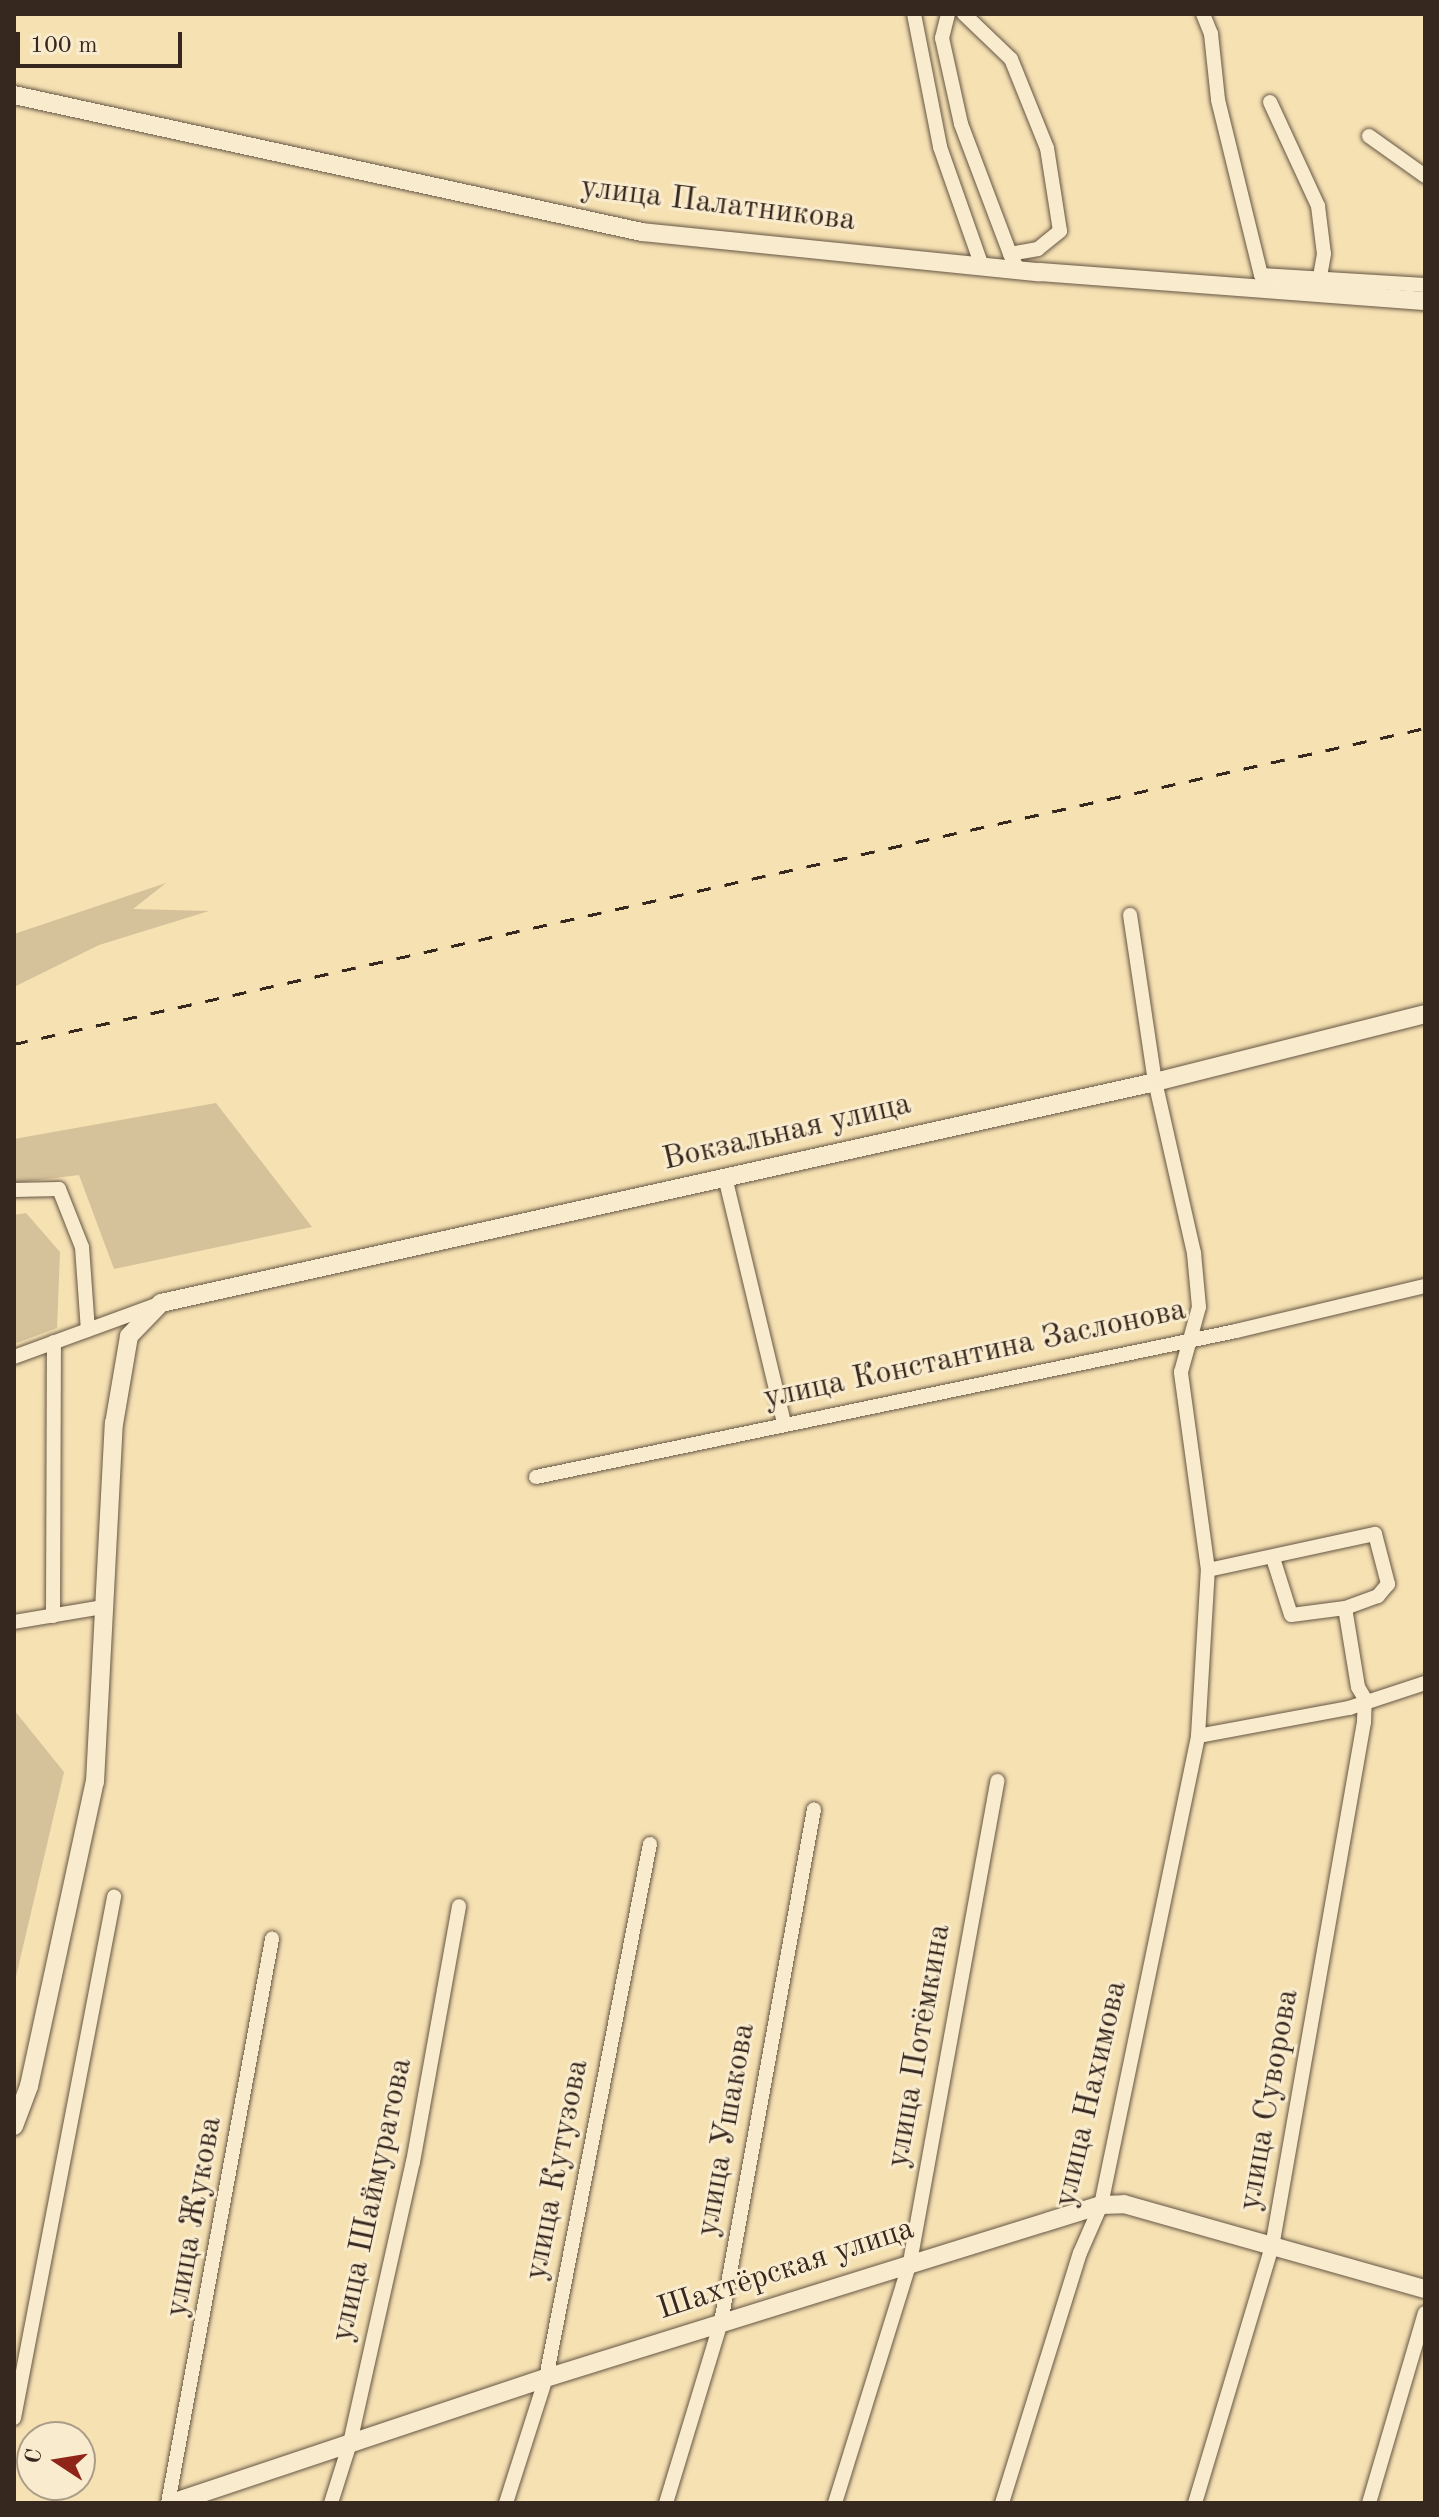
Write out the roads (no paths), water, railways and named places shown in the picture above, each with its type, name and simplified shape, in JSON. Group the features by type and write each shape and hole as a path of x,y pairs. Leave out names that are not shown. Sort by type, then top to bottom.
{"street":[{"path":"914,14 940,147 982,266"},
{"path":"948,14 942,38 961,124 1014,262 1038,249 1060,231 1047,148 1011,59 964,14"},
{"path":"1203,14 1211,34 1218,100 1261,275 1319,281 1425,285"},
{"name":"улица Палатникова","path":"14,95 642,232 982,266 1014,262 1425,301"},
{"path":"1270,102 1318,206 1324,254 1319,281"},
{"path":"1369,136 1425,176"},
{"name":"улица Нахимова","path":"1002,2503 1080,2253 1101,2205 1198,1736 1208,1570 1181,1372 1199,1307 1194,1253 1155,1082 1130,915"},
{"name":"Вокзальная улица","path":"161,1303 1155,1082 1425,1014"},
{"path":"725,1177 784,1422"},
{"path":"14,1190 59,1189 82,1247 88,1330"},
{"name":"улица Константина Заслонова","path":"536,1477 784,1422 1191,1339 1425,1286"},
{"path":"14,1357 161,1303"},
{"path":"14,2126 29,2086 95,1782 114,1424 129,1336 161,1303"},
{"path":"53,1616 54,1342"},
{"path":"1208,1570 1375,1534 1388,1584 1378,1596 1345,1608 1291,1615 1273,1558"},
{"path":"14,1622 103,1607"},
{"path":"1345,1608 1358,1687 1365,1699"},
{"path":"1198,1736 1349,1708 1365,1699 1425,1683"},
{"name":"улица Суворова","path":"1195,2503 1272,2247 1365,1699"},
{"name":"улица Потёмкина","path":"835,2503 910,2262 997,1781"},
{"name":"улица Ушакова","path":"666,2503 721,2322 814,1809"},
{"name":"улица Кутузова","path":"506,2503 546,2378 650,1844"},
{"path":"14,2418 114,1897"},
{"name":"улица Шаймуратова","path":"331,2503 350,2443 413,2162 459,1906"},
{"name":"улица Жукова","path":"170,2503 272,1939"},
{"name":"Шахтёрская улица","path":"170,2503 546,2378 910,2262 1101,2205 1124,2204 1425,2289"},
{"path":"1369,2503 1425,2313"}],"railway":[{"path":"14,1044 1425,728"}]}
